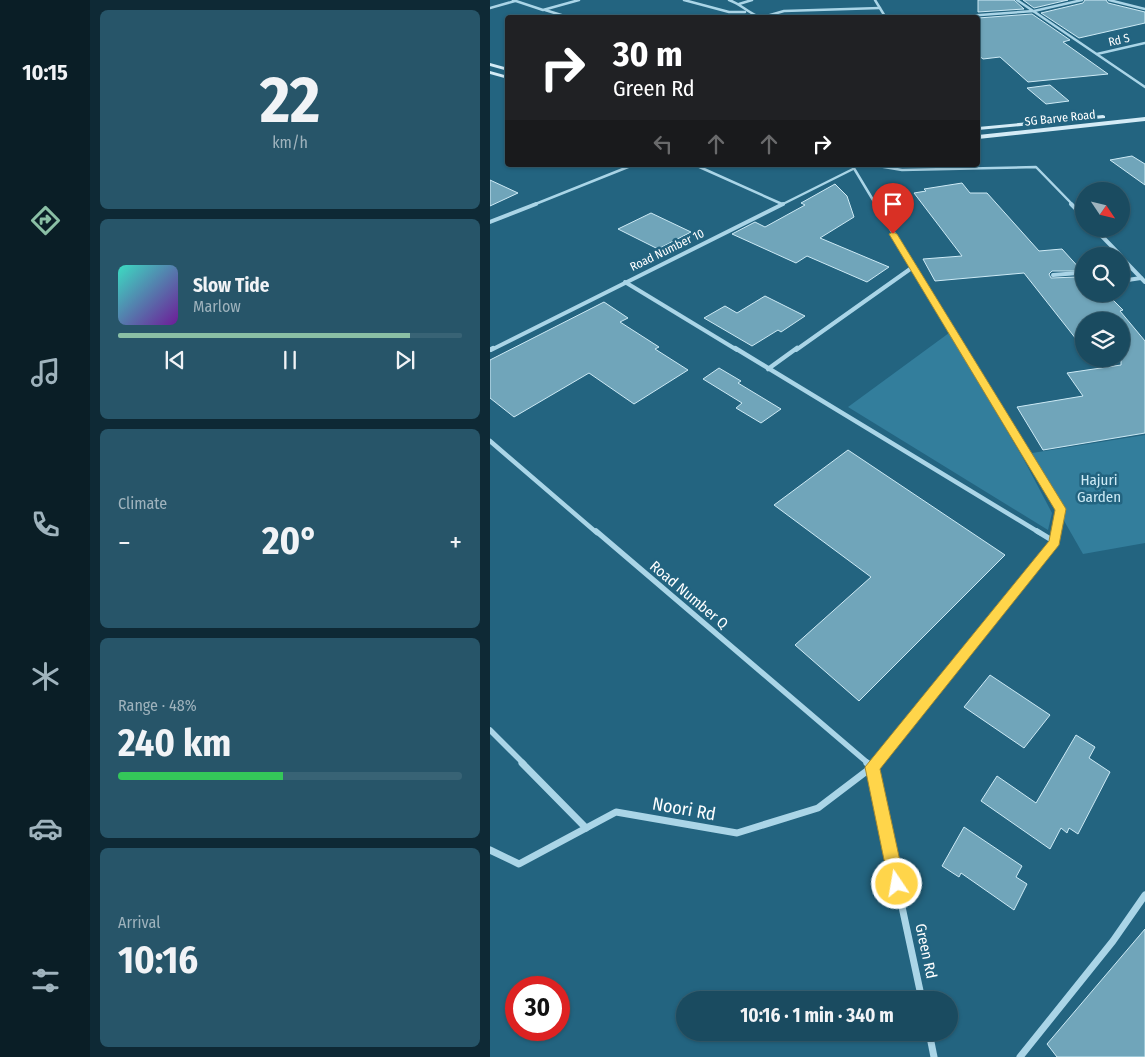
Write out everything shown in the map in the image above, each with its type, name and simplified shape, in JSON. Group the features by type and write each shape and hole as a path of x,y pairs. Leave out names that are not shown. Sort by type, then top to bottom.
{"main road":[{"path":"490,64 505,69"},
{"path":"490,72 505,77"},
{"name":"SG Barve Road","path":"980,129 1145,113"},
{"name":"SG Barve Road","path":"980,136 1145,119"}],"street":[{"path":"490,8 514,0 560,15"},
{"path":"543,10 579,0"},
{"path":"684,0 728,12 744,12 754,15"},
{"path":"729,0 739,4 745,10 744,12"},
{"path":"739,4 752,0"},
{"path":"875,0 884,15"},
{"path":"1017,0 1145,87"},
{"path":"980,15 1034,11 1082,0"},
{"path":"1109,0 1145,8"},
{"path":"767,15 784,10 880,8"},
{"name":"Rd S","path":"1097,54 1145,43"},
{"path":"490,222 628,167"},
{"path":"699,167 782,204"},
{"path":"852,167 1061,509 1055,542 872,767"},
{"name":"Road Number 10","path":"490,350 852,167"},
{"path":"884,167 902,170 1036,167 1075,208"},
{"path":"1130,266 1145,282"},
{"path":"768,369 913,267"},
{"path":"1054,275 1075,273"},
{"path":"1130,280 1141,278"},
{"path":"625,282 1055,542"},
{"name":"Road Number Q","path":"490,441 872,767"},
{"path":"490,730 586,828"},
{"name":"Noori Rd","path":"490,850 519,864 616,812 737,833 818,808 872,767"},
{"name":"Green Rd","path":"872,767 920,991"},
{"path":"1020,1057 1113,941 1145,895"},
{"path":"931,1041 934,1057"}],"green space":[{"path":"949,333 1023,458 1052,513 1048,530 848,407"},
{"name":"Hajuri Garden","path":"1145,435 1145,543 1083,554 1026,454"}],"building":[{"path":"978,0 1014,0 1024,9 978,12"},
{"path":"1023,0 1068,0 1034,8"},
{"path":"1085,0 1106,0 1108,3 1145,12 1145,23 1079,38 1041,13 1083,3"},
{"path":"1032,14 1070,40 1063,42 1108,74 1028,82 1000,57 983,59 980,57 980,18"},
{"path":"1050,85 1069,101 1046,104 1027,88"},
{"path":"1132,156 1145,164 1145,185 1110,160"},
{"path":"490,180 518,193 490,206"},
{"path":"962,183 970,193 987,193 1039,251 1062,249 1075,263 1075,271 1052,271 1049,274 1051,278 1075,277 1075,302 1115,302 1123,310 1121,312 1075,312 1075,338 1024,273 935,281 923,259 962,256 914,193 926,191 924,189"},
{"path":"835,184 847,196 854,217 820,238 889,267 867,282 807,256 796,263 732,234 755,222 765,227 805,205 801,203"},
{"path":"651,213 691,232 658,249 618,229"},
{"path":"765,296 805,316 781,332 778,330 752,346 704,318 725,306 737,313"},
{"path":"604,302 628,318 620,322 659,347 655,349 688,370 634,404 589,373 514,417 490,398 490,360"},
{"path":"1130,323 1145,341 1145,433 1043,450 1017,407 1083,396 1067,373 1108,367 1130,367"},
{"path":"719,368 741,381 738,383 781,409 761,423 736,408 742,403 703,379"},
{"path":"848,450 1005,555 859,701 795,645 871,577 774,505"},
{"path":"990,675 1050,715 1024,748 964,707"},
{"path":"1076,735 1095,747 1089,758 1110,772 1078,834 1069,828 1067,833 1061,828 1050,849 981,801 997,776 1036,803"},
{"path":"964,827 1022,866 1016,877 1027,884 1014,910 961,873 959,877 942,866"},
{"path":"1145,929 1145,1057 1057,1057 1047,1044"}],"route":[{"path":"893,234 1061,509 1055,542 872,767 897,884"}]}
